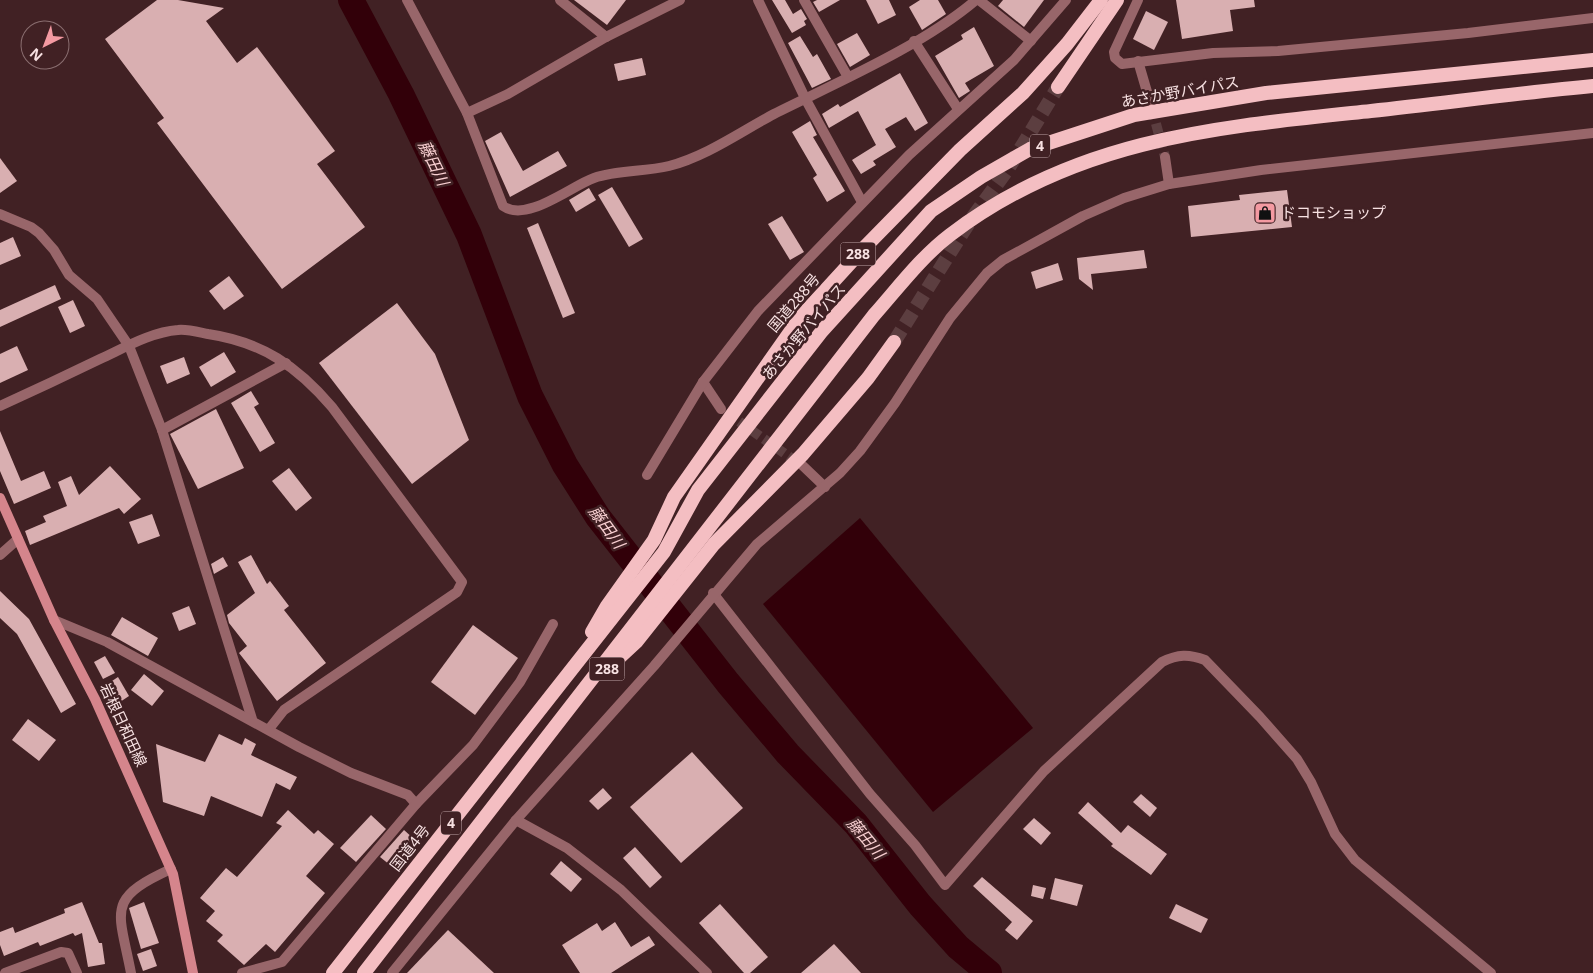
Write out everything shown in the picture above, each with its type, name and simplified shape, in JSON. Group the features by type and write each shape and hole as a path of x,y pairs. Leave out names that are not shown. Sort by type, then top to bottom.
{"highway":[{"name":"国道288号","path":"569,672 611,610 654,540 674,497 800,318 870,241 960,150 1023,93 1067,44 1101,0"},
{"path":"1058,87 1117,0"},
{"name":"あさか野バイパス","path":"611,610 664,552 698,490 828,324 931,211 981,177 1030,149 1134,115 1266,93 1593,60"},
{"name":"4","path":"682,573 874,315 925,258 949,236 985,211 1049,176 1118,150 1192,133 1269,122 1593,86"},
{"name":"288","path":"578,697 632,636 682,573 714,544 803,454 868,378 894,342"},
{"name":"国道4号","path":"333,973 569,672"},
{"name":"4","path":"364,973 578,697"}],"main road":[{"name":"岩根日和田線","path":"0,498 54,620 95,699 171,869 193,973"}],"street":[{"path":"407,0 466,113 503,206 509,209 530,208 594,178 669,166 694,157 806,100 914,41 978,0 1030,42"},
{"path":"560,0 606,37"},
{"path":"466,113 508,94 606,37 680,0"},
{"path":"758,0 806,100 862,202"},
{"path":"804,0 848,77"},
{"path":"648,475 703,382 758,311 862,202 958,109 1014,60 1066,0"},
{"path":"1138,0 1114,52 1115,58 1122,64 1213,53 1307,48 1593,18"},
{"path":"914,41 958,109"},
{"path":"1138,61 1152,109"},
{"path":"392,973 516,820 654,666 713,593 757,544 825,487 853,458 880,426 950,318 987,273 1003,260 1083,216 1124,198 1169,184 1261,170 1593,133"},
{"path":"1165,157 1169,184"},
{"path":"0,214 31,227 39,233 54,250 69,275 98,299 129,346 162,430 252,720"},
{"path":"0,406 157,334 178,330 222,336 252,345 286,363 309,380 332,407 462,582 457,592 284,710 268,729"},
{"path":"162,430 286,363"},
{"path":"703,382 721,409"},
{"path":"802,465 825,487"},
{"path":"0,555 18,539"},
{"path":"713,593 870,794 914,845 945,885 1039,777 1069,746 1162,662 1178,654 1194,656 1205,660 1297,759 1311,782 1335,834 1356,860 1491,973"},
{"path":"54,620 107,642 326,761 408,795 416,804"},
{"path":"242,973 282,962 416,804 473,745 520,682 553,624"},
{"path":"516,820 567,848 621,890 707,973"},
{"path":"131,973 120,912 123,901 141,882 171,869"},
{"path":"5,973 61,952 68,953 77,973"}],"shaded area":[{"path":"860,518 1033,728 933,812 763,604"}],"building":[{"path":"157,0 178,0 224,8 206,21 237,63 257,47 335,151 317,164 365,227 282,289 157,123 164,118 105,39"},
{"path":"574,0 626,0 607,25"},
{"path":"772,0 785,0 793,14 801,9 807,19 804,21 806,25 792,33"},
{"path":"817,0 840,0 819,12 813,2"},
{"path":"866,0 889,0 896,15 878,24"},
{"path":"920,0 938,0 946,14 922,30 909,7"},
{"path":"1003,0 1044,0 1024,27 998,6"},
{"path":"1176,0 1254,0 1255,7 1230,10 1233,31 1182,39"},
{"path":"1146,11 1168,22 1154,50 1133,39"},
{"path":"974,27 994,66 965,83 970,91 959,98 935,56 963,39 961,35"},
{"path":"857,33 870,55 850,67 837,44"},
{"path":"800,36 813,57 817,54 831,79 812,88 788,43"},
{"path":"642,58 646,75 618,81 614,64"},
{"path":"900,73 928,123 915,131 906,117 885,129 896,147 873,161 876,165 861,174 852,160 876,145 858,111 829,128 822,114 838,104 840,107"},
{"path":"810,121 817,135 813,137 845,191 827,202 813,178 817,175 792,132"},
{"path":"501,132 523,171 558,151 567,166 510,197 485,141"},
{"path":"0,158 17,181 0,193"},
{"path":"612,187 643,239 629,247 598,195"},
{"path":"589,188 596,200 576,212 569,200"},
{"path":"1287,190 1292,227 1191,237 1188,206 1240,200 1239,195"},
{"path":"782,216 804,252 790,260 768,224"},
{"path":"538,223 575,313 563,318 527,228"},
{"path":"13,237 21,256 0,265 0,243"},
{"path":"1144,250 1147,268 1091,274 1093,290 1079,279 1077,258"},
{"path":"1058,263 1063,280 1036,289 1031,272"},
{"path":"229,276 244,296 224,310 209,291"},
{"path":"55,285 61,299 0,327 0,310"},
{"path":"73,300 85,326 70,333 58,307"},
{"path":"397,303 435,354 469,440 412,484 319,363"},
{"path":"17,346 28,370 0,383 0,354"},
{"path":"224,352 236,372 211,387 199,367"},
{"path":"184,357 190,374 167,384 160,366"},
{"path":"251,391 259,404 254,407 275,443 260,452 231,403"},
{"path":"216,409 244,468 198,489 170,434"},
{"path":"0,431 21,481 44,471 51,488 14,504 0,471"},
{"path":"110,466 141,499 124,514 119,508 30,545 25,531 46,522 43,516 67,506 58,482 71,476 79,495"},
{"path":"289,468 312,498 296,511 272,481"},
{"path":"152,514 160,536 138,544 129,522"},
{"path":"251,555 267,584 270,581 289,606 284,610 326,663 277,701 239,653 247,646 229,623 227,615 255,593 238,562"},
{"path":"223,557 228,566 214,574 211,564"},
{"path":"0,591 29,619 76,704 61,713 17,634 0,618"},
{"path":"189,606 196,624 179,631 172,613"},
{"path":"122,617 158,638 148,656 111,635"},
{"path":"473,625 518,658 475,715 431,682"},
{"path":"105,656 115,673 103,679 94,662"},
{"path":"144,674 164,691 152,706 131,690"},
{"path":"118,677 129,696 120,702 109,683"},
{"path":"28,719 56,740 39,761 12,740"},
{"path":"219,734 242,745 245,738 256,744 251,755 297,777 290,790 276,783 262,817 211,796 204,816 163,802 156,744 205,762"},
{"path":"692,752 743,808 681,863 630,807"},
{"path":"603,788 612,798 598,810 589,801"},
{"path":"1141,794 1157,808 1150,817 1133,802"},
{"path":"1088,802 1121,833 1128,825 1167,854 1151,875 1111,846 1113,844 1078,813"},
{"path":"288,810 314,834 318,830 334,844 306,876 325,893 275,952 266,944 244,965 217,941 223,935 206,921 215,911 200,898 226,868 237,877 282,826 276,823"},
{"path":"371,815 386,829 356,862 340,848"},
{"path":"1034,818 1051,833 1041,845 1023,829"},
{"path":"404,830 414,839 390,865 380,857"},
{"path":"635,847 662,877 650,888 623,858"},
{"path":"561,861 582,879 571,892 550,874"},
{"path":"982,877 1033,921 1017,940 1005,930 1012,922 973,886"},
{"path":"1055,878 1083,885 1077,906 1050,899"},
{"path":"1033,885 1046,888 1043,899 1031,896"},
{"path":"82,902 99,943 102,943 105,964 88,967 82,933 75,936 73,933 40,946 38,942 4,956 0,945 0,932 13,927 15,933 65,913 64,909"},
{"path":"144,902 159,943 141,949 129,908"},
{"path":"720,904 768,957 750,973 744,973 699,923"},
{"path":"1176,904 1208,919 1201,933 1169,918"},
{"path":"615,922 631,947 649,936 655,945 611,973 580,973 562,945 597,923 602,931"},
{"path":"448,930 494,973 407,973"},
{"path":"834,944 861,973 801,973"},
{"path":"151,949 157,966 143,971 137,954"}],"waterway":[{"name":"藤田川","path":"351,0 401,94 469,235 530,396 565,465 598,517 728,683 788,754 856,824 920,905 958,947 989,973"}],"tunnel":[{"path":"894,342 970,221 1008,169 1058,87"},
{"path":"1152,109 1165,157"},
{"path":"727,413 801,465"}],"place":[{"name":"ドコモショップ","path":"1265,213"}]}
